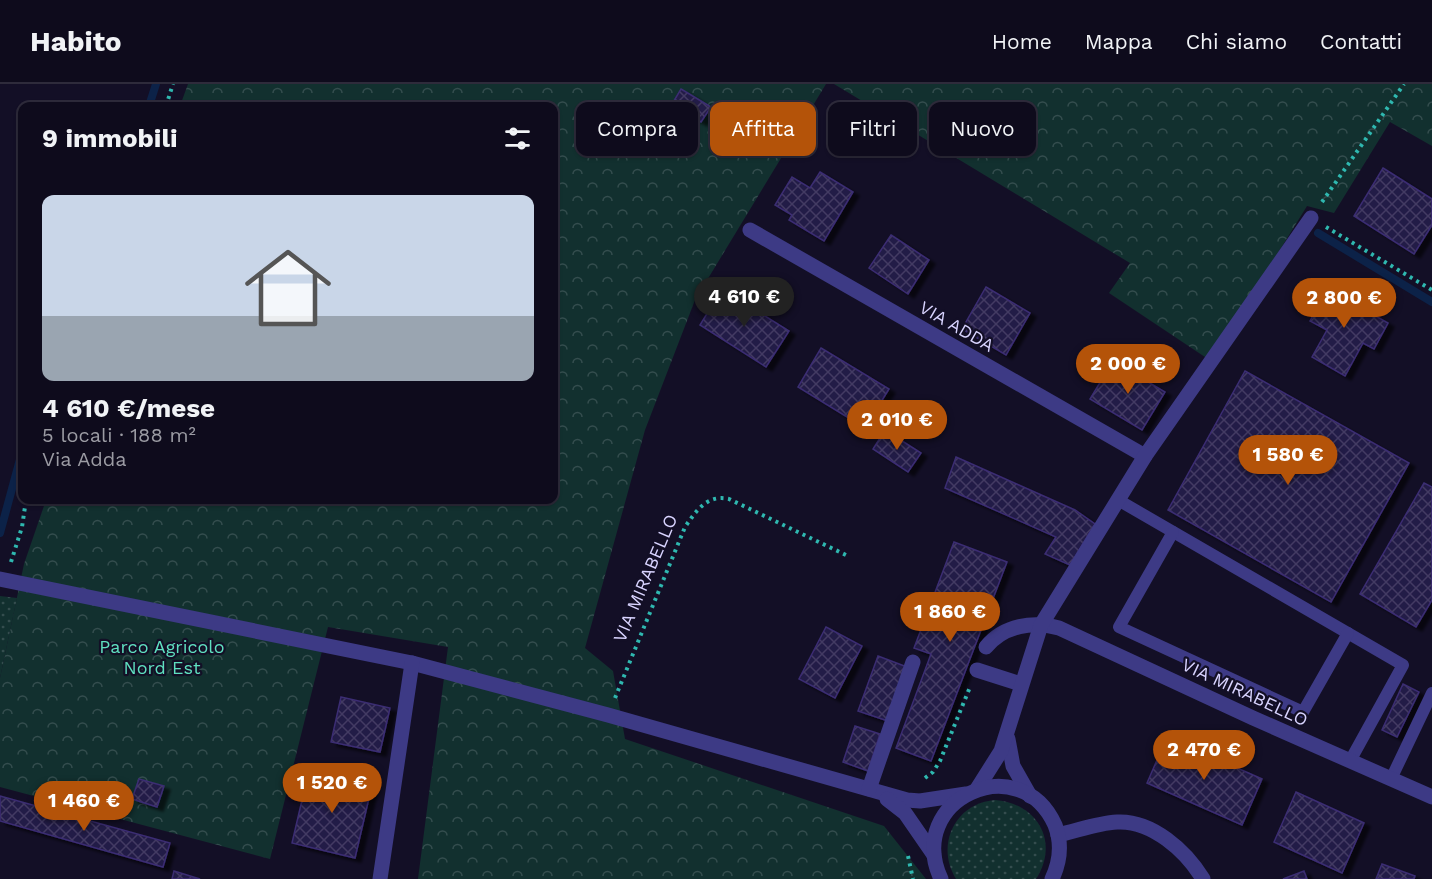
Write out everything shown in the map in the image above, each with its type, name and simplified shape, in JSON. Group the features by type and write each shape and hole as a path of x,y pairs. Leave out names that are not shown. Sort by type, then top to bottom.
{"street":[{"path":"940,879 934,855 934,838 939,822 949,808 972,792 998,758 1041,625 1145,456 1311,218"},
{"name":"VIA ADDA","path":"750,230 1145,456"},
{"path":"3,579 412,663 915,801 1002,786 1030,796"},
{"name":"VIA MIRABELLO","path":"986,647 998,635 1014,627 1049,625 1069,631 1432,797"},
{"path":"380,879 412,663"},
{"path":"873,791 913,663"},
{"path":"977,669 1021,684"},
{"path":"1007,730 1008,747 1013,766 1030,796 1048,813 1058,835 1059,859 1052,879"},
{"path":"873,791 905,813 934,855"},
{"path":"1058,835 1114,822 1136,824 1158,835 1178,849 1203,879"}],"lane":[{"path":"1118,500 1404,665 1350,761"},
{"path":"1173,532 1119,627 1303,712 1348,633"},
{"path":"1391,779 1432,693"}],"path":[{"path":"167,102 173,84"},
{"path":"1404,84 1311,218 1432,290"},
{"name":"VIA MIRABELLO","path":"608,715 685,527 707,501 713,498 729,499 846,555"},
{"path":"3,579 22,526 25,504"},
{"path":"921,781 939,765 977,669"}],"green space":[{"name":"Parco Agricolo Nord Est","path":"188,84 826,84 815,102 710,102 710,156 782,156 695,300 645,430 585,648 613,671 625,739 884,826 926,879 418,879 448,647 328,627 270,859 0,787 0,678 24,564 45,504 558,504 558,102 181,102"},
{"path":"834,84 1432,84 1432,146 1390,122 1334,213 1307,206 1211,361 1109,293 1130,263 953,156 1036,156 1036,102 929,102 929,141 917,134 917,102 864,102"},
{"path":"0,596 17,598 0,678"},
{"path":"995,800 1022,808 1040,827 1045,839 1046,851 1043,865 1036,879 956,879 950,866 948,853 953,828 969,809"}],"building":[{"path":"681,89 710,108 701,122 698,120 698,102 673,102"},
{"path":"1383,168 1432,199 1432,225 1414,254 1354,216"},
{"path":"820,172 853,192 824,241 789,220 792,215 775,205 792,177 810,188"},
{"path":"891,235 929,260 908,294 869,268"},
{"path":"1333,280 1356,293 1351,302 1388,323 1374,349 1363,343 1345,376 1312,357 1327,330 1310,321"},
{"path":"986,287 1030,313 1006,355 962,329"},
{"path":"722,289 789,331 766,367 700,325"},
{"path":"821,348 889,389 865,428 798,387"},
{"path":"1113,361 1165,392 1142,430 1090,399"},
{"path":"1245,371 1409,463 1331,602 1168,510"},
{"path":"885,430 921,453 908,472 873,449"},
{"path":"956,457 1075,510 1095,524 1070,565 1045,554 1056,537 945,488"},
{"path":"1424,483 1432,487 1432,600 1416,627 1360,594"},
{"path":"954,542 1007,562 931,761 896,748 931,654 914,648"},
{"path":"826,627 862,646 835,698 799,679"},
{"path":"878,656 907,667 888,721 858,711"},
{"path":"1403,684 1419,692 1397,737 1382,730"},
{"path":"341,697 390,708 380,752 331,742"},
{"path":"855,726 880,734 868,771 843,762"},
{"path":"1167,737 1262,779 1242,825 1147,783"},
{"path":"309,770 372,785 355,858 292,843"},
{"path":"139,779 164,786 157,807 132,799"},
{"path":"1296,792 1364,823 1342,873 1274,842"},
{"path":"0,796 170,843 163,867 0,821"},
{"path":"1382,864 1415,876 1414,879 1376,879"},
{"path":"174,871 200,879 172,879"},
{"path":"1304,871 1307,879 1283,879"}],"waterway":[{"path":"150,102 156,84"},
{"path":"1318,233 1432,302"},
{"path":"0,533 18,467"}]}
